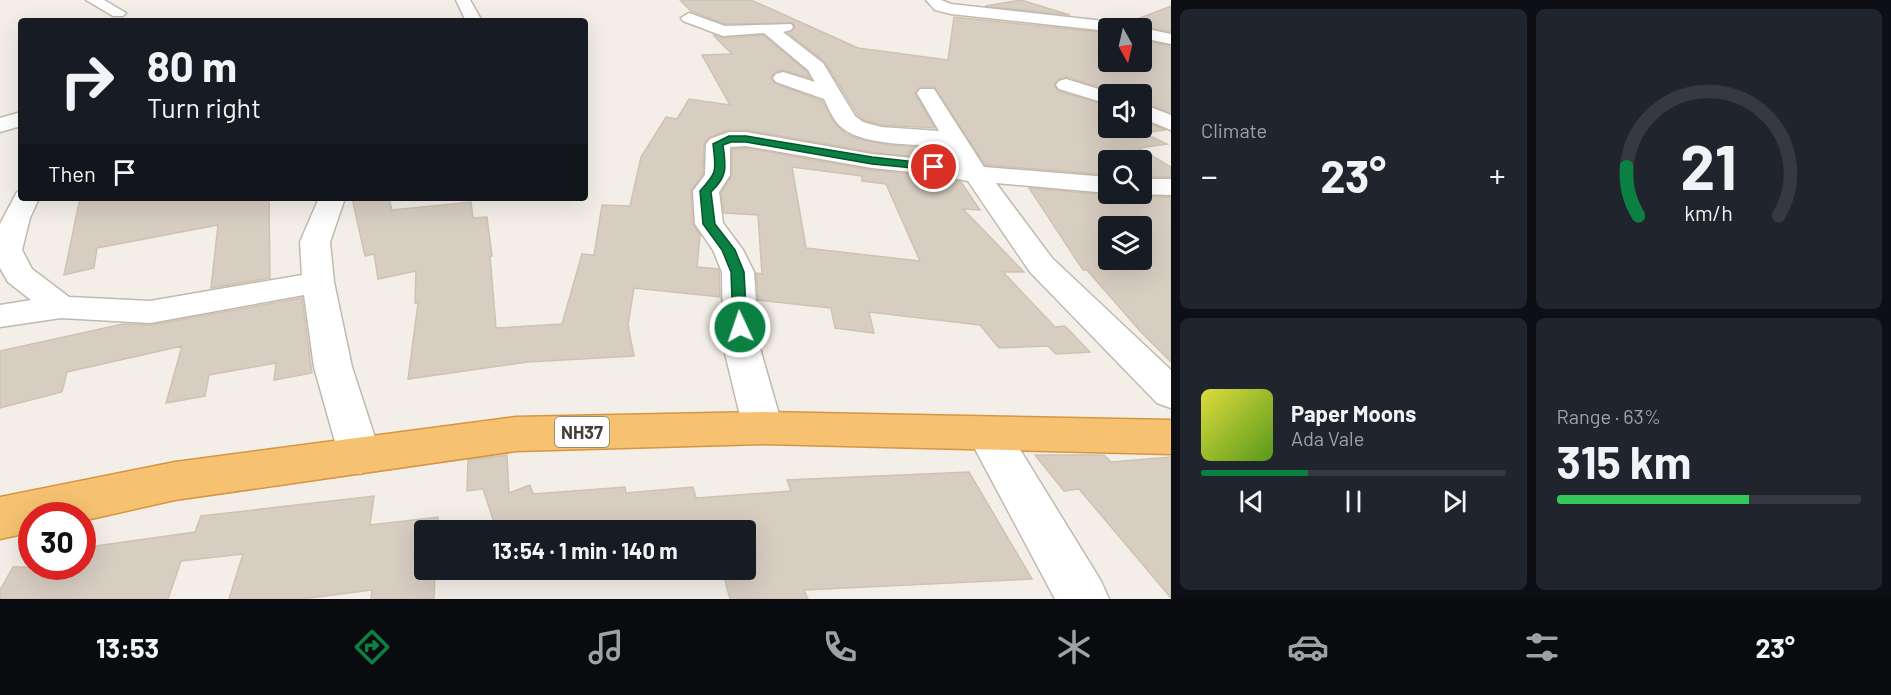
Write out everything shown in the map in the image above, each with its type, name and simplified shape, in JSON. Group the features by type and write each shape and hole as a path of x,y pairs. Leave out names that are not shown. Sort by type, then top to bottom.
{"highway":[{"name":"NH37","path":"0,518 175,481 516,434 763,428 1171,437"}],"street":[{"path":"93,0 118,13"},
{"path":"463,0 472,18"},
{"path":"933,0 940,7 951,9 1098,24"},
{"path":"689,18 723,31 777,28 816,67 846,120 860,130 954,139"},
{"path":"1152,35 1171,39"},
{"path":"783,78 832,95"},
{"path":"1066,85 1098,95"},
{"path":"927,93 976,174 1041,265 1171,393"},
{"path":"1152,114 1171,123"},
{"path":"0,125 18,120"},
{"path":"763,428 741,345 738,272 728,250 709,224 706,191 718,180 720,164 718,144 729,139 746,139 872,160 934,167 951,172 1098,184"},
{"path":"1152,187 1171,187"},
{"path":"24,201 16,218 7,250 19,275 61,307"},
{"path":"331,201 315,242 318,282 333,368 360,456"},
{"path":"0,316 61,307 150,312 318,282"},
{"path":"988,434 1083,599"}],"building":[{"path":"680,0 751,0 858,48 948,60 954,17 1098,32 1098,72 1152,72 1152,42 1171,46 1171,113 1152,106 1152,84 1098,84 1098,86 1067,77 1058,79 1054,85 1058,91 1098,103 1098,138 1152,137 1167,144 1139,148 1142,150 1098,150 1098,174 985,165 934,87 920,87 915,94 935,128 881,125 864,120 857,114 825,62 788,33 795,28 793,23 725,24 691,11"},
{"path":"1021,0 1070,15 985,6"},
{"path":"1171,6 1171,32 1152,28 1152,18 1140,18"},
{"path":"713,35 723,38 763,35 806,71 810,78 782,70 775,72 771,77 774,83 822,101 834,122 846,134 889,145 946,148 954,162 872,152 746,130 728,130 709,137 704,144 703,174 691,191 693,224 700,235 697,267 719,269 720,297 634,288 628,325 634,356 528,362 408,379 418,303 415,303 416,271 378,279 374,254 365,256 353,201 390,201 392,210 471,202 473,218 487,217 492,256 490,256 496,328 562,324 582,254 594,255 602,205 630,206 641,157 666,117 677,119 689,99 730,105 702,55 732,54"},
{"path":"1152,124 1165,130 1152,132"},
{"path":"746,148 872,170 932,176 961,182 980,210 963,209 1024,272 1003,272 1055,327 1065,326 1090,352 1056,354 1048,346 999,348 980,325 869,312 874,333 835,328 831,308 758,300 756,273 762,274 758,215 724,213 721,193 732,175 732,149","holes":["792,167 862,176 862,181 886,184 920,261 806,248"]},
{"path":"1152,156 1171,167 1171,177 1152,177"},
{"path":"1029,188 1098,194 1098,204 1152,204 1152,196 1171,197 1171,362 1141,332 1087,270 1083,270"},
{"path":"79,201 269,201 270,278 211,288 218,225 97,248 94,268 64,275"},
{"path":"302,298 312,373 274,380 276,363 209,375 205,396 166,403 182,346 67,372 62,392 0,408 0,351 123,324 150,325"},
{"path":"507,455 509,493 530,485 533,494 625,487 626,493 693,487 696,498 791,491 787,480 969,472 1032,579 804,590 808,599 730,599 725,580 756,580 756,520 493,520 483,489 467,491 468,460"},
{"path":"1035,455 1104,455 1111,462 1171,457 1171,598 1079,489 1064,491"},
{"path":"374,496 370,525 438,517 438,520 414,520 414,580 435,580 434,599 371,599 372,590 302,599 229,599 243,554 181,561 168,599 0,599 0,590 13,567 18,567 18,580 96,580 96,546 195,532 201,516"}],"route":[{"path":"740,327 738,272 728,250 709,224 706,191 718,180 720,164 718,144 729,139 746,139 872,160 934,167"}]}
